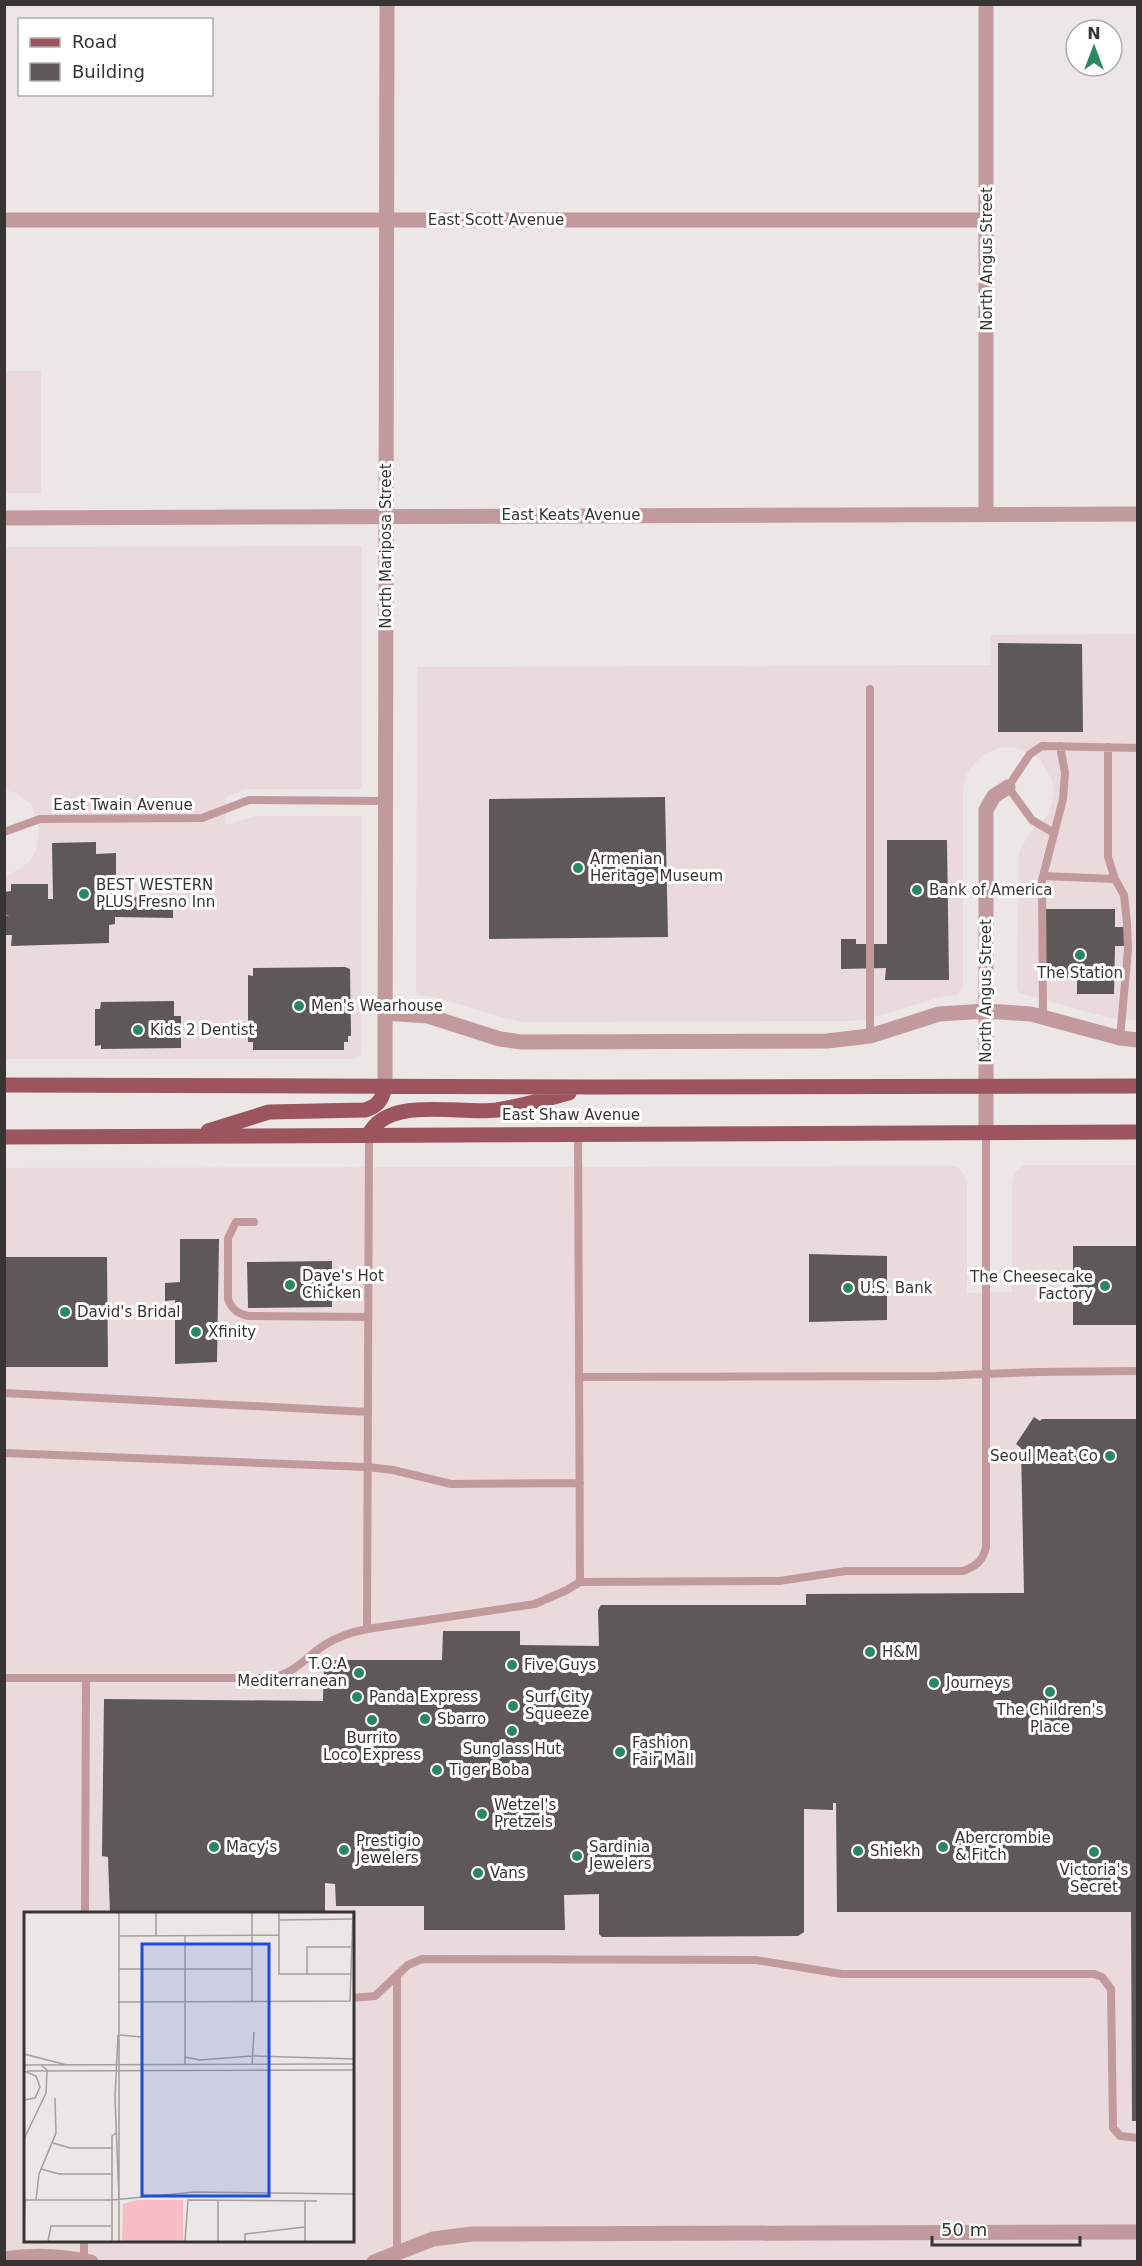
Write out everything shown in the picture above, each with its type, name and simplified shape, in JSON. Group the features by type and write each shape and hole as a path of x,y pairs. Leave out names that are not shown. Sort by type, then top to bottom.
{"main road":[{"name":"East Shaw Avenue","path":"4,1085 1137,1086"},
{"path":"191,1136 269,1112 365,1110 376,1106 382,1098 385,1087"},
{"path":"369,1134 379,1120 401,1111 496,1110 596,1087"},
{"name":"East Shaw Avenue","path":"4,1137 1137,1132"}],"street":[{"name":"North Mariposa Street","path":"385,1087 387,4"},
{"name":"North Angus Street","path":"986,4 986,514"},
{"name":"East Scott Avenue","path":"4,220 987,220"},
{"name":"East Keats Avenue","path":"4,518 1137,514"},
{"name":"North Angus Street","path":"986,1132 986,810 993,796 1008,788"},
{"path":"385,1013 428,1016 500,1039 521,1042 827,1041 870,1036 939,1014 986,1011 1018,1012 1120,1038 1137,1040"},
{"path":"374,2262 433,2238 472,2234 1137,2232"},
{"path":"4,2259 61,2257 88,2261"}],"lane":[{"path":"870,689 870,1036"},
{"path":"1053,833 1032,820 1008,788 1030,754 1042,746 1137,748"},
{"path":"1043,1017 1041,965 1043,876 1063,799 1065,773 1060,746"},
{"path":"1108,747 1108,858 1114,879 1124,896 1127,923 1128,950 1120,1038"},
{"name":"East Twain Avenue","path":"4,832 40,819 202,818 249,800 385,801"},
{"path":"1043,876 1114,879"},
{"path":"4,1678 274,1678 293,1671 334,1640 367,1629 535,1604 567,1590 580,1581 779,1581 846,1571 963,1571 973,1568 980,1562 986,1547 986,1132"},
{"path":"578,1133 580,1581"},
{"path":"367,1629 369,1134"},
{"path":"254,1222 236,1222 228,1239 228,1299 238,1314 368,1317"},
{"path":"579,1377 986,1375 1137,1371"},
{"path":"4,1392 368,1412"},
{"path":"4,1453 367,1467 393,1470 451,1484 580,1483"},
{"path":"85,1912 86,1678"},
{"path":"354,1998 375,1995 408,1965 422,1959 756,1960 842,1974 1094,1974 1102,1977 1111,1989 1113,2128 1120,2136 1137,2138"},
{"path":"397,1977 397,2251"},
{"path":"84,2242 88,2261"}],"shaded area":[{"path":"5,371 41,371 41,493 5,493"},
{"path":"362,546 362,789 246,789 225,798 226,825 255,816 362,816 361,1055 354,1059 5,1059 4,876 22,868 30,860 36,851 39,829 32,805 16,793 5,790 5,547"},
{"path":"1137,634 1137,1020 1109,1018 1019,993 1017,988 1019,852 1029,834 1049,814 1054,793 1052,780 1040,759 1021,749 1009,747 998,748 985,754 974,764 966,776 963,789 963,989 957,995 941,997 868,1019 850,1021 523,1022 417,994 417,667 990,665 991,635"},
{"path":"1023,1165 1137,1165 1137,2261 5,2261 4,1168 956,1166 964,1174 967,1185 967,1293 1012,1292 1012,1185 1015,1173"}],"building":[{"path":"998,643 1082,644 1083,732 998,732"},
{"name":"Armenian Heritage Museum","path":"665,797 668,937 489,939 489,799"},
{"name":"Bank of America","path":"887,840 947,840 949,980 885,980 886,968 841,969 841,939 856,939 856,944 887,944"},
{"name":"BEST WESTERN PLUS Fresno Inn","path":"96,842 96,854 116,853 116,899 173,897 173,918 115,917 115,924 109,925 109,943 11,946 12,935 4,935 4,916 10,916 4,915 4,892 11,891 11,884 48,884 48,899 53,899 52,843"},
{"name":"The Station","path":"1046,909 1115,909 1115,927 1126,927 1126,946 1115,946 1114,994 1077,994 1077,978 1046,978"},
{"name":"Men's Wearhouse","path":"345,967 350,969 351,1036 348,1036 348,1042 344,1042 344,1050 253,1050 253,1042 248,1042 248,975 253,976 253,968"},
{"name":"Kids 2 Dentist","path":"174,1001 174,1016 181,1016 181,1048 101,1049 101,1045 95,1046 95,1009 100,1009 101,1002"},
{"name":"Xfinity","path":"180,1239 219,1239 217,1362 175,1364 175,1300 165,1301 165,1283 180,1282"},
{"name":"The Cheesecake Factory","path":"1073,1246 1138,1246 1138,1325 1073,1325"},
{"name":"U.S. Bank","path":"809,1254 887,1256 887,1320 809,1322"},
{"name":"David's Bridal","path":"4,1257 107,1257 108,1367 4,1367"},
{"name":"Dave's Hot Chicken","path":"332,1261 332,1307 248,1308 247,1262"},
{"name":"Fashion Fair Mall","path":"1034,1417 1040,1421 1042,1419 1138,1419 1138,2121 1132,2121 1131,1912 837,1912 836,1803 833,1803 833,1810 804,1809 804,1932 798,1936 602,1937 599,1934 599,1894 564,1895 565,1930 424,1930 424,1906 336,1906 335,1884 325,1883 325,1912 110,1912 108,1857 102,1856 104,1699 323,1701 324,1660 442,1660 443,1631 520,1631 520,1645 599,1646 598,1610 601,1605 806,1605 806,1594 1024,1593 1021,1448 1016,1444"}],"place":[{"name":"Armenian Heritage Museum","path":"578,868"},
{"name":"Bank of America","path":"917,890"},
{"name":"BEST WESTERN PLUS Fresno Inn","path":"84,894"},
{"name":"The Station","path":"1080,955"},
{"name":"Men's Wearhouse","path":"299,1006"},
{"name":"Kids 2 Dentist","path":"138,1030"},
{"name":"Dave's Hot Chicken","path":"290,1285"},
{"name":"The Cheesecake Factory","path":"1105,1286"},
{"name":"U.S. Bank","path":"848,1288"},
{"name":"David's Bridal","path":"65,1312"},
{"name":"Xfinity","path":"196,1332"},
{"name":"Seoul Meat Co","path":"1110,1456"},
{"name":"H&M","path":"870,1652"},
{"name":"Five Guys","path":"512,1665"},
{"name":"T.O.A Mediterranean","path":"359,1673"},
{"name":"Journeys","path":"934,1683"},
{"name":"The Children's Place","path":"1050,1692"},
{"name":"Panda Express","path":"357,1697"},
{"name":"Surf City Squeeze","path":"513,1706"},
{"name":"Sbarro","path":"425,1719"},
{"name":"Burrito Loco Express","path":"372,1720"},
{"name":"Sunglass Hut","path":"512,1731"},
{"name":"Fashion Fair Mall","path":"620,1752"},
{"name":"Tiger Boba","path":"437,1770"},
{"name":"Wetzel's Pretzels","path":"482,1814"},
{"name":"Macy's","path":"214,1847"},
{"name":"Abercrombie & Fitch","path":"943,1847"},
{"name":"Prestigio Jewelers","path":"344,1850"},
{"name":"Shiekh","path":"858,1851"},
{"name":"Victoria's Secret","path":"1094,1852"},
{"name":"Sardinia Jewelers","path":"577,1856"},
{"name":"Vans","path":"478,1873"}]}
